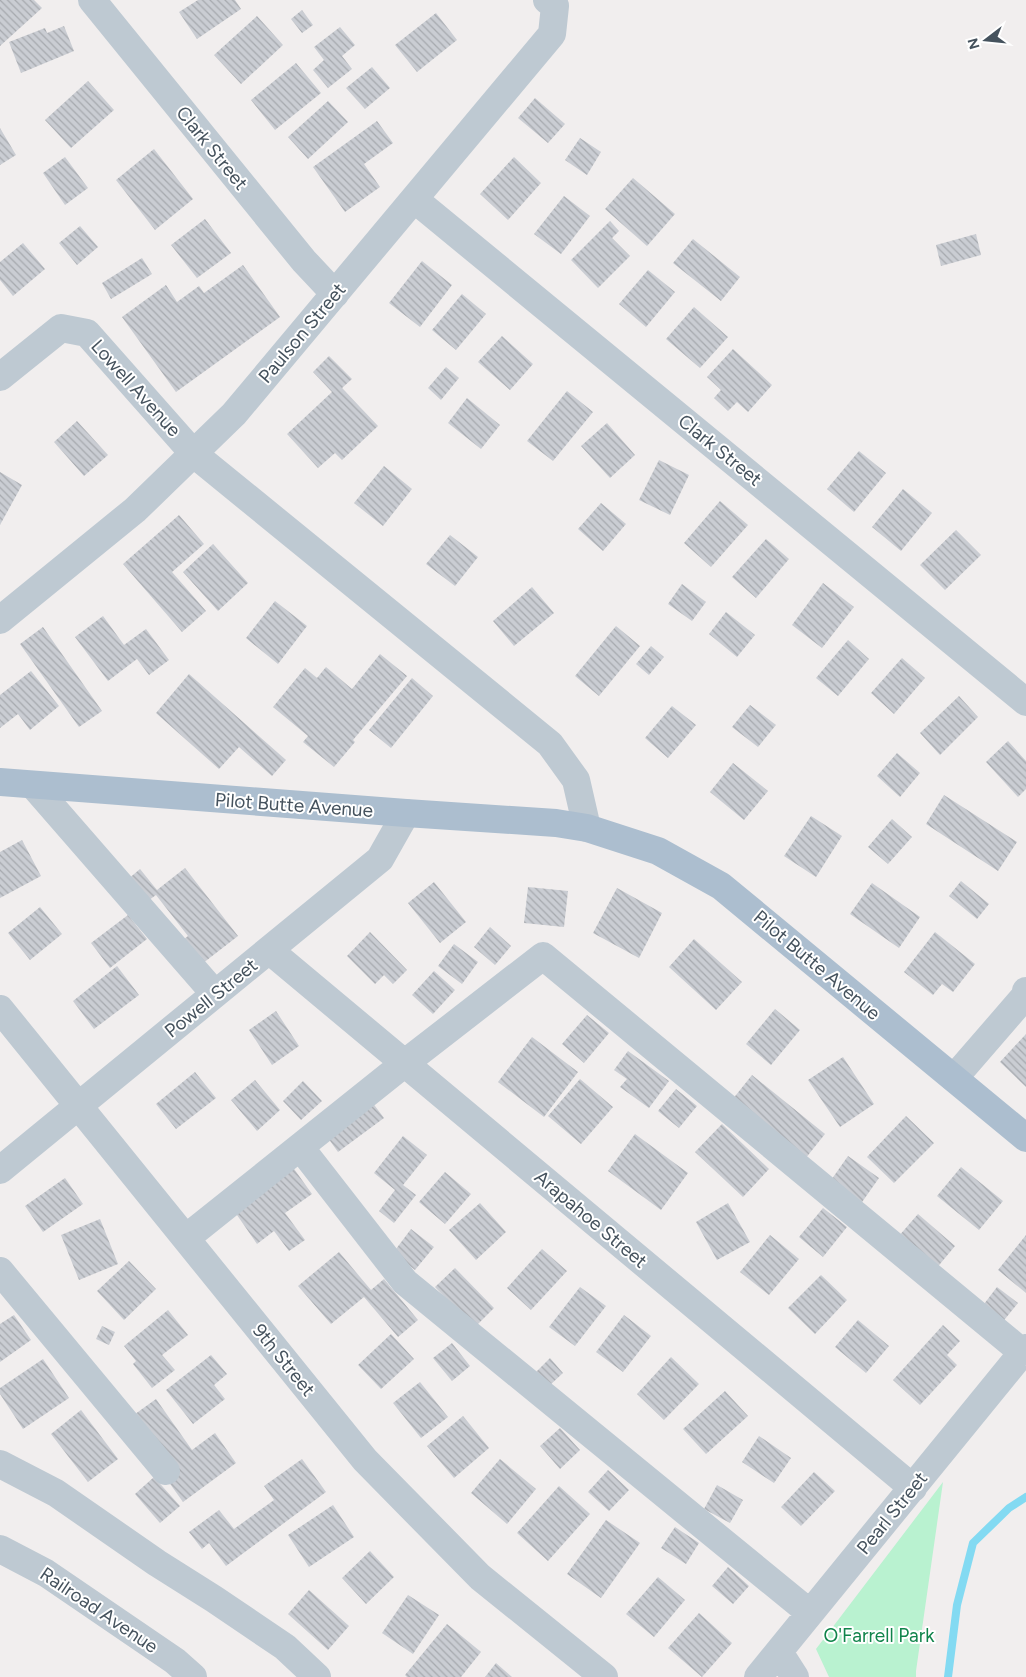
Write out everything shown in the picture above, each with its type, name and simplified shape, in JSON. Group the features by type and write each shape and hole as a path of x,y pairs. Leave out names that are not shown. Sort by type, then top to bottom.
{"main road":[{"name":"Pilot Butte Avenue","path":"0,782 556,823 587,828 658,851 721,886 1026,1138"}],"street":[{"name":"Clark Street","path":"92,0 304,261 335,294"},
{"name":"Paulson Street","path":"0,620 135,510 234,414 552,34 551,3"},
{"name":"Clark Street","path":"414,199 1026,702"},
{"name":"Lowell Avenue","path":"0,377 61,328 87,333 194,454"},
{"path":"194,454 550,744 576,780 587,828"},
{"path":"33,785 215,994"},
{"name":"Powell Street","path":"0,1170 380,859 406,813"},
{"name":"Arapahoe Street","path":"269,950 913,1488"},
{"path":"186,1238 405,1063 543,956 1024,1350"},
{"path":"954,1078 1025,996 1026,992"},
{"name":"9th Street","path":"0,1008 365,1460 480,1576 604,1677"},
{"path":"300,1147 405,1282 810,1613"},
{"path":"0,1271 166,1471"},
{"name":"Pearl Street","path":"758,1677 1024,1350"},
{"path":"0,1464 56,1494 157,1563 214,1599 284,1647 317,1677"},
{"name":"Railroad Avenue","path":"0,1549 46,1573 175,1661 193,1677"},
{"path":"779,1652 795,1677"}],"green space":[{"name":"O'Farrell Park","path":"943,1482 916,1677 829,1677 816,1649"}],"building":[{"path":"0,0 34,0 42,8 0,46"},
{"path":"198,0 235,0 241,9 197,39 179,12"},
{"path":"302,10 313,25 302,33 291,19"},
{"path":"436,13 457,40 417,72 395,45"},
{"path":"257,16 283,45 241,84 214,55"},
{"path":"64,26 74,51 21,73 9,42 45,28 47,33"},
{"path":"340,27 355,45 342,56 352,69 328,88 313,70 324,60 314,47"},
{"path":"296,63 321,93 275,130 251,100"},
{"path":"372,67 390,88 365,109 346,88"},
{"path":"88,81 114,110 71,148 45,120"},
{"path":"535,98 565,124 548,143 518,118"},
{"path":"328,101 348,122 308,159 288,137"},
{"path":"377,121 393,143 364,164 380,187 345,212 313,167"},
{"path":"0,128 16,155 0,165"},
{"path":"580,138 601,152 587,175 565,160"},
{"path":"154,149 193,199 155,230 116,180"},
{"path":"65,157 88,188 65,205 43,173"},
{"path":"514,157 541,183 508,220 480,194"},
{"path":"633,178 675,214 647,246 605,209"},
{"path":"564,196 590,216 561,254 534,234"},
{"path":"205,219 231,253 197,278 171,245"},
{"path":"610,221 619,231 612,238 630,256 598,288 571,260"},
{"path":"80,226 98,247 77,265 59,243"},
{"path":"976,234 981,255 941,266 936,245"},
{"path":"693,239 740,277 721,301 673,263"},
{"path":"23,243 45,269 13,296 0,280 0,262"},
{"path":"142,258 152,274 111,299 102,283"},
{"path":"422,261 452,285 420,327 389,303"},
{"path":"243,265 280,317 176,392 122,317 166,285 177,302 199,286 204,293"},
{"path":"648,270 675,292 646,327 619,304"},
{"path":"462,294 486,314 456,350 432,330"},
{"path":"694,307 728,337 700,368 666,339"},
{"path":"502,336 533,364 510,390 478,362"},
{"path":"733,349 772,385 748,412 737,402 728,411 714,398 721,390 707,377"},
{"path":"329,356 352,379 342,388 378,426 342,460 335,453 318,468 287,434 332,392 313,372"},
{"path":"446,367 459,378 441,400 428,388"},
{"path":"567,391 593,412 553,461 527,441"},
{"path":"467,398 500,425 481,449 448,423"},
{"path":"77,421 108,455 84,476 54,442"},
{"path":"607,423 635,455 610,478 581,446"},
{"path":"859,451 886,473 854,512 827,489"},
{"path":"659,460 689,475 670,515 639,500"},
{"path":"384,466 412,489 383,526 354,503"},
{"path":"0,472 22,485 0,525"},
{"path":"903,489 932,513 901,551 872,527"},
{"path":"720,501 748,525 711,567 684,543"},
{"path":"601,503 626,524 603,551 578,529"},
{"path":"179,515 204,544 172,572 206,611 182,632 123,564"},
{"path":"956,530 981,555 945,590 920,565"},
{"path":"450,535 478,557 455,586 426,564"},
{"path":"766,539 789,559 756,598 732,577"},
{"path":"213,544 248,583 218,611 183,572"},
{"path":"823,583 854,607 822,648 792,625"},
{"path":"682,584 706,602 692,621 668,604"},
{"path":"532,587 554,613 514,646 493,621"},
{"path":"275,601 307,626 278,664 246,638"},
{"path":"726,612 755,635 737,657 709,634"},
{"path":"103,616 124,645 146,629 169,660 149,675 137,659 108,681 75,637"},
{"path":"616,626 640,646 599,696 575,676"},
{"path":"43,627 102,711 79,727 20,644"},
{"path":"848,640 869,659 838,696 816,678"},
{"path":"651,646 664,657 649,675 636,664"},
{"path":"380,654 407,676 353,740 355,742 334,767 303,742 308,736 273,707 305,668 317,678 326,667 352,689"},
{"path":"902,658 925,678 894,714 871,693"},
{"path":"31,671 59,706 30,730 18,714 0,728 0,695"},
{"path":"189,674 286,760 272,776 239,747 219,769 156,713"},
{"path":"412,678 433,696 391,748 369,730"},
{"path":"959,696 978,717 940,755 920,733"},
{"path":"750,705 776,725 758,747 732,727"},
{"path":"672,706 696,725 668,758 645,738"},
{"path":"1008,741 1026,761 1026,789 1018,797 986,762"},
{"path":"897,753 920,773 900,797 877,776"},
{"path":"733,763 768,791 744,820 710,792"},
{"path":"944,795 1017,842 998,871 926,824"},
{"path":"811,816 842,836 816,877 784,856"},
{"path":"892,819 912,837 888,864 868,847"},
{"path":"22,840 41,876 0,898 0,852"},
{"path":"185,868 238,936 198,967 179,943 188,936 156,895 145,903 127,880 140,869 157,890"},
{"path":"961,881 989,904 977,919 949,896"},
{"path":"434,882 466,922 440,943 408,903"},
{"path":"872,883 920,917 899,948 850,914"},
{"path":"528,887 568,891 564,927 524,923"},
{"path":"617,888 662,913 639,958 593,933"},
{"path":"40,907 62,934 30,960 8,933"},
{"path":"128,915 147,939 110,968 91,943"},
{"path":"490,927 511,946 495,965 474,947"},
{"path":"370,932 407,970 393,984 384,975 375,984 347,956"},
{"path":"935,932 975,964 953,992 942,984 933,995 904,972"},
{"path":"694,939 742,982 716,1010 669,967"},
{"path":"454,944 478,962 462,984 438,966"},
{"path":"117,966 139,995 94,1029 73,1001"},
{"path":"434,971 455,990 433,1014 412,995"},
{"path":"775,1009 800,1030 771,1065 746,1044"},
{"path":"276,1011 299,1046 272,1065 249,1030"},
{"path":"587,1015 609,1033 584,1063 562,1044"},
{"path":"1026,1034 1026,1087 1000,1062"},
{"path":"532,1037 578,1072 544,1117 498,1082"},
{"path":"628,1051 669,1081 649,1108 620,1087 627,1079 614,1070"},
{"path":"843,1057 874,1104 840,1127 808,1080"},
{"path":"195,1072 216,1098 176,1129 156,1104"},
{"path":"752,1075 825,1134 805,1159 732,1100"},
{"path":"580,1079 613,1107 581,1144 548,1116"},
{"path":"255,1080 280,1110 257,1131 231,1100"},
{"path":"303,1081 322,1101 301,1120 283,1101"},
{"path":"676,1089 697,1106 679,1128 658,1111"},
{"path":"366,1094 384,1118 338,1152 320,1127"},
{"path":"906,1116 934,1143 894,1183 867,1157"},
{"path":"722,1124 769,1169 743,1197 695,1152"},
{"path":"635,1134 688,1173 661,1210 608,1171"},
{"path":"403,1136 427,1155 403,1185 416,1195 394,1223 379,1211 395,1190 374,1173"},
{"path":"848,1156 879,1178 860,1205 829,1183"},
{"path":"287,1159 312,1194 285,1213 305,1240 289,1251 274,1231 257,1244 228,1202"},
{"path":"961,1167 1003,1201 979,1230 937,1196"},
{"path":"445,1172 471,1194 445,1224 419,1202"},
{"path":"65,1178 83,1204 43,1232 25,1206"},
{"path":"480,1203 506,1232 476,1260 449,1230"},
{"path":"728,1203 750,1242 717,1260 696,1222"},
{"path":"823,1208 847,1227 823,1257 799,1237"},
{"path":"918,1214 955,1246 935,1270 898,1237"},
{"path":"100,1219 118,1264 79,1280 61,1235"},
{"path":"411,1229 434,1247 415,1270 393,1253"},
{"path":"770,1235 799,1259 769,1295 740,1272"},
{"path":"1026,1235 1026,1293 998,1270"},
{"path":"542,1249 567,1271 531,1310 507,1288"},
{"path":"339,1252 371,1290 384,1279 418,1320 398,1337 364,1297 331,1324 298,1286"},
{"path":"129,1261 156,1289 124,1320 97,1291"},
{"path":"455,1268 494,1308 474,1328 435,1287"},
{"path":"821,1275 847,1300 815,1334 788,1308"},
{"path":"580,1287 606,1306 575,1346 549,1327"},
{"path":"997,1287 1018,1303 1001,1324 981,1308"},
{"path":"168,1310 188,1335 162,1355 175,1370 152,1388 133,1364 136,1361 124,1346"},
{"path":"14,1315 31,1340 0,1362 0,1324"},
{"path":"624,1315 651,1336 623,1372 596,1352"},
{"path":"858,1320 889,1346 866,1373 835,1347"},
{"path":"943,1325 960,1341 947,1355 957,1365 920,1405 893,1380"},
{"path":"102,1326 115,1332 109,1345 96,1339"},
{"path":"391,1334 414,1359 381,1389 358,1365"},
{"path":"452,1343 470,1366 452,1381 433,1358"},
{"path":"211,1355 227,1374 214,1385 225,1399 193,1424 166,1390"},
{"path":"671,1357 699,1384 664,1420 637,1394"},
{"path":"550,1358 563,1373 549,1386 536,1372"},
{"path":"43,1359 69,1398 23,1429 0,1394 0,1388"},
{"path":"420,1382 448,1417 421,1438 393,1403"},
{"path":"725,1391 748,1416 706,1454 683,1429"},
{"path":"156,1399 192,1450 215,1433 236,1463 183,1502 163,1474 131,1417"},
{"path":"81,1410 118,1459 88,1482 51,1434"},
{"path":"463,1416 489,1448 454,1478 427,1446"},
{"path":"560,1428 580,1450 560,1469 540,1446"},
{"path":"759,1436 791,1458 774,1483 742,1462"},
{"path":"302,1459 326,1492 226,1566 209,1543 202,1549 189,1532 219,1510 234,1529 274,1500 264,1486"},
{"path":"500,1459 536,1489 507,1524 471,1493"},
{"path":"608,1470 629,1490 609,1511 588,1492"},
{"path":"814,1472 835,1491 801,1526 781,1507"},
{"path":"154,1477 180,1506 160,1523 135,1494"},
{"path":"717,1485 743,1500 730,1523 704,1509"},
{"path":"559,1486 590,1514 548,1561 517,1533"},
{"path":"333,1505 354,1537 309,1567 288,1535"},
{"path":"606,1520 640,1543 601,1598 567,1574"},
{"path":"675,1527 699,1543 686,1564 661,1548"},
{"path":"370,1551 394,1577 366,1604 342,1578"},
{"path":"728,1567 749,1586 733,1604 712,1586"},
{"path":"658,1577 685,1600 654,1637 626,1614"},
{"path":"309,1590 349,1626 328,1650 288,1614"},
{"path":"408,1595 439,1615 413,1654 382,1633"},
{"path":"699,1613 732,1643 702,1677 668,1648"},
{"path":"447,1624 481,1652 461,1677 407,1677 405,1675"},
{"path":"496,1663 512,1677 485,1677"}],"waterway":[{"path":"948,1677 957,1605 973,1543 1009,1508 1026,1497"}]}
